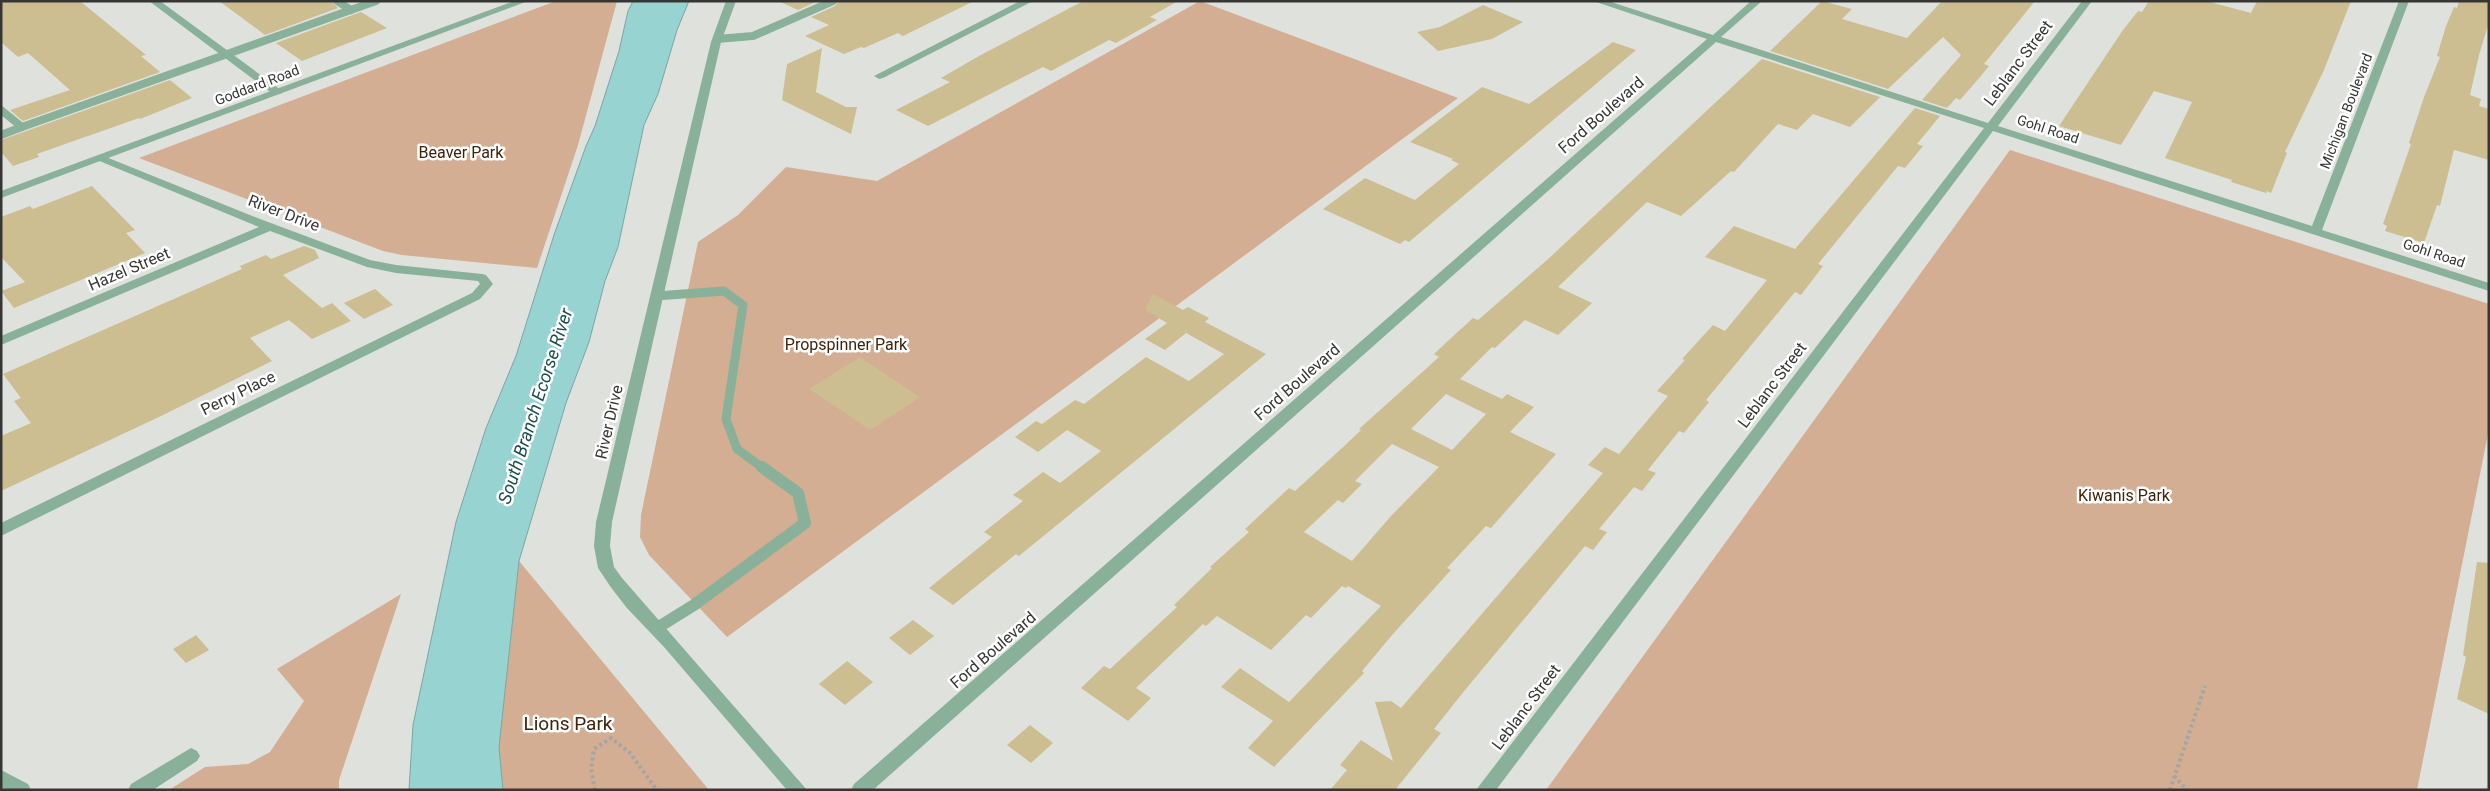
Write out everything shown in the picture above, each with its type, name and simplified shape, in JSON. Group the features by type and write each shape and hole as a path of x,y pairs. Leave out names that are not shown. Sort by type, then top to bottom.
{"street":[{"path":"154,1 277,92"},
{"name":"River Drive","path":"731,1 717,39 656,296 604,522 602,546 606,568 632,604 657,628 798,790"},
{"path":"879,76 1028,1"},
{"name":"Gohl Road","path":"1598,1 1714,40 2489,287"},
{"name":"Ford Boulevard","path":"860,790 1757,1"},
{"name":"Leblanc Street","path":"1485,790 2087,1"},
{"name":"Michigan Boulevard","path":"2316,231 2404,1"},
{"name":"Goddard Road","path":"1,195 519,2"},
{"name":"River Drive","path":"101,158 270,227 367,264 396,270 482,278 487,284"},
{"name":"Hazel Street","path":"1,341 270,227"},
{"name":"Perry Place","path":"1,530 476,296 487,284"},
{"path":"137,790 191,756"},
{"path":"1,778 22,790"}],"lane":[{"path":"337,1 351,10"},
{"path":"1,135 376,1"},
{"path":"717,39 754,36 833,1"},
{"path":"1,110 22,127"},
{"path":"656,296 724,291 743,305 726,419 737,449 798,493 805,523 694,605 657,628"}],"path":[{"path":"2170,790 2205,686"},
{"path":"594,790 591,769 594,749 611,738 630,753 658,790"},
{"path":"2174,776 2186,790"}],"green space":[{"name":"Beaver Park","path":"556,1 617,1 578,145 537,268 402,255 383,251 139,158"},
{"name":"Propspinner Park","path":"1200,1 1458,98 727,637 649,555 640,537 641,515 698,242 738,215 786,167 877,181"},
{"name":"Kiwanis Park","path":"2010,150 2489,304 2489,429 2417,790 1546,790"},
{"name":"Lions Park","path":"519,561 709,790 503,790 499,747"},
{"path":"401,594 339,780 339,790 169,790 205,767 248,764 270,752 304,701 277,669"}],"water":[{"name":"South Branch Ecorse River","path":"633,1 689,1 677,30 658,94 644,125 618,247 605,281 589,342 566,403 519,561 499,747 503,790 409,790 413,725 456,522 486,428 516,356 554,235 595,126 619,51 628,11"}],"building":[{"path":"1,1 80,1 146,55 141,56 160,72 23,121 10,110 70,90 28,53 18,57 1,42"},
{"path":"219,1 331,1 338,8 265,35"},
{"path":"778,1 818,1 798,10"},
{"path":"839,1 974,1 903,36 898,33 864,48 861,47 844,54 805,36 829,25 811,17 835,6"},
{"path":"1083,1 1178,1 1150,17 1157,20 1116,43 1109,40 1051,71 1043,67 928,126 896,110 950,82 941,78"},
{"path":"1822,1 1852,9 1842,19 1907,38 1942,1 2035,1 1984,64 1989,66 1980,77 1960,100 1956,98 1947,108 1922,100 1961,55 1943,37 1888,89 1770,51"},
{"path":"2149,1 2206,1 2251,13 2257,1 2351,1 2324,70 2285,152 2287,153 2271,193 2231,182 2232,180 2165,158 2192,102 2154,91 2121,145 2059,126 2123,30 2138,11 2142,12"},
{"path":"2459,1 2489,1 2489,22 2470,95 2481,99 2479,106 2489,109 2489,160 2454,150 2440,206 2437,205 2424,243 2385,231 2387,226 2383,224 2411,144 2409,143 2424,97 2440,57 2437,56 2446,26 2454,7 2457,8"},
{"path":"1483,5 1523,22 1492,39 1438,51 1417,32 1440,27"},
{"path":"361,12 387,28 302,61 276,43"},
{"path":"1613,42 1636,50 1409,242 1405,240 1400,244 1323,209 1365,178 1415,200 1459,164 1451,160 1453,159 1410,142 1482,87 1529,104"},
{"path":"822,48 816,92 846,107 857,107 851,134 782,100 787,64"},
{"path":"1762,59 1880,97 1850,127 1813,114 1797,130 1778,124 1734,172 1731,171 1681,216 1647,202 1558,287 1592,303 1558,335 1525,320 1495,348 1492,347 1460,379 1502,399 1507,394 1534,407 1510,432 1556,454 1491,528 1486,526 1447,568 1451,570 1393,634 1362,671 1364,673 1274,767 1248,748 1273,721 1221,687 1240,668 1289,702 1381,606 1348,586 1346,588 1342,586 1311,618 1306,615 1271,650 1217,616 1206,626 1203,624 1136,688 1151,698 1128,721 1081,688 1104,666 1110,669 1177,607 1174,605 1212,568 1210,567 1249,532 1245,529 1289,488 1295,491 1341,449 1361,430 1359,429 1439,357 1434,354 1450,339 1473,318 1478,320 1546,261","holes":["1446,394 1486,414 1452,450 1411,429","1392,444 1439,467 1391,516 1352,561 1304,532 1338,500 1343,503 1362,484 1355,481"]},
{"path":"170,80 192,98 140,119 37,154 39,157 13,166 1,152 1,140"},
{"path":"1915,108 1940,116 1917,144 1923,146 1905,168 1898,166 1818,264 1823,266 1801,295 1795,292 1706,400 1709,402 1684,433 1679,431 1648,470 1656,473 1642,491 1634,487 1599,529 1607,532 1593,550 1585,546 1465,690 1434,729 1441,733 1395,790 1330,790 1347,770 1340,765 1361,740 1393,761 1375,702 1391,701 1401,708 1603,473 1588,465 1605,447 1619,454 1668,396 1657,391 1685,360 1682,359 1713,325 1725,331 1767,280 1705,257 1734,226 1795,249"},
{"path":"92,186 135,230 126,233 145,253 14,308 1,291 25,282 1,257 1,217 30,206 33,209"},
{"path":"304,246 315,250 319,258 283,275 322,308 332,303 351,321 312,339 289,320 250,338 272,361 159,417 1,491 1,436 31,423 14,401 21,398 3,374 242,269 240,266 266,255 271,259"},
{"path":"375,289 393,305 364,319 344,303"},
{"path":"1153,294 1183,310 1188,307 1209,318 1205,322 1266,354 1019,556 1016,554 953,605 929,588 992,537 984,532 1023,501 1013,495 1043,472 1060,483 1101,451 1067,430 1038,452 1015,437 1036,421 1042,424 1075,400 1084,404 1146,357 1189,381 1224,354 1186,333 1165,350 1145,339 1167,323 1145,310"},
{"path":"860,357 920,397 870,430 809,389"},
{"path":"2477,562 2489,563 2489,714 2457,699 2466,657 2463,655"},
{"path":"913,620 934,636 910,655 889,638"},
{"path":"196,635 209,650 186,663 173,649"},
{"path":"847,661 873,682 845,705 819,684"},
{"path":"1030,725 1053,743 1031,763 1007,745"}]}
